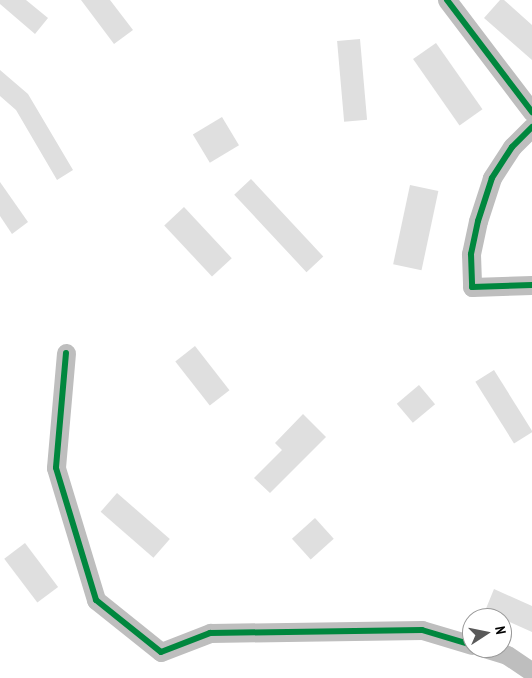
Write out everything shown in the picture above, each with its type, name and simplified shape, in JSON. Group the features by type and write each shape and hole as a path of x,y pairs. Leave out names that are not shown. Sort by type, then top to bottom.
{"street":[{"path":"447,0 532,112"},
{"path":"532,127 512,147 492,178 478,221 471,254 472,287 532,285"},
{"path":"66,353 56,468 96,600 160,652 210,633 422,630 462,642"},
{"path":"511,658 532,672"}],"building":[{"path":"0,0 26,0 48,18 35,34 0,4"},
{"path":"81,0 110,0 133,30 114,44"},
{"path":"500,0 504,0 532,25 532,60 484,18"},
{"path":"360,39 367,120 344,122 337,41"},
{"path":"436,43 482,109 460,125 413,59"},
{"path":"0,70 28,94 73,170 57,180 16,110 0,96"},
{"path":"222,117 239,145 210,163 193,135"},
{"path":"251,179 323,257 306,272 234,195"},
{"path":"0,182 28,222 12,234 0,216"},
{"path":"410,185 438,191 422,270 393,264"},
{"path":"184,207 232,258 212,277 164,225"},
{"path":"195,346 229,390 210,406 175,361"},
{"path":"494,370 532,431 514,444 475,382"},
{"path":"419,385 435,404 413,423 397,404"},
{"path":"303,414 326,437 270,493 254,478 282,450 275,443"},
{"path":"117,493 170,539 153,558 101,512"},
{"path":"315,518 334,539 311,560 292,539"},
{"path":"25,543 58,587 37,603 4,559"},
{"path":"494,589 532,606 532,632 512,623 512,608 486,608"}],"cycle path":[{"path":"447,0 532,112"},
{"path":"532,127 512,147 492,178 478,221 471,254 472,287 532,285"},
{"path":"66,353 56,468 96,600 161,652 210,633 422,630 462,642"}]}
